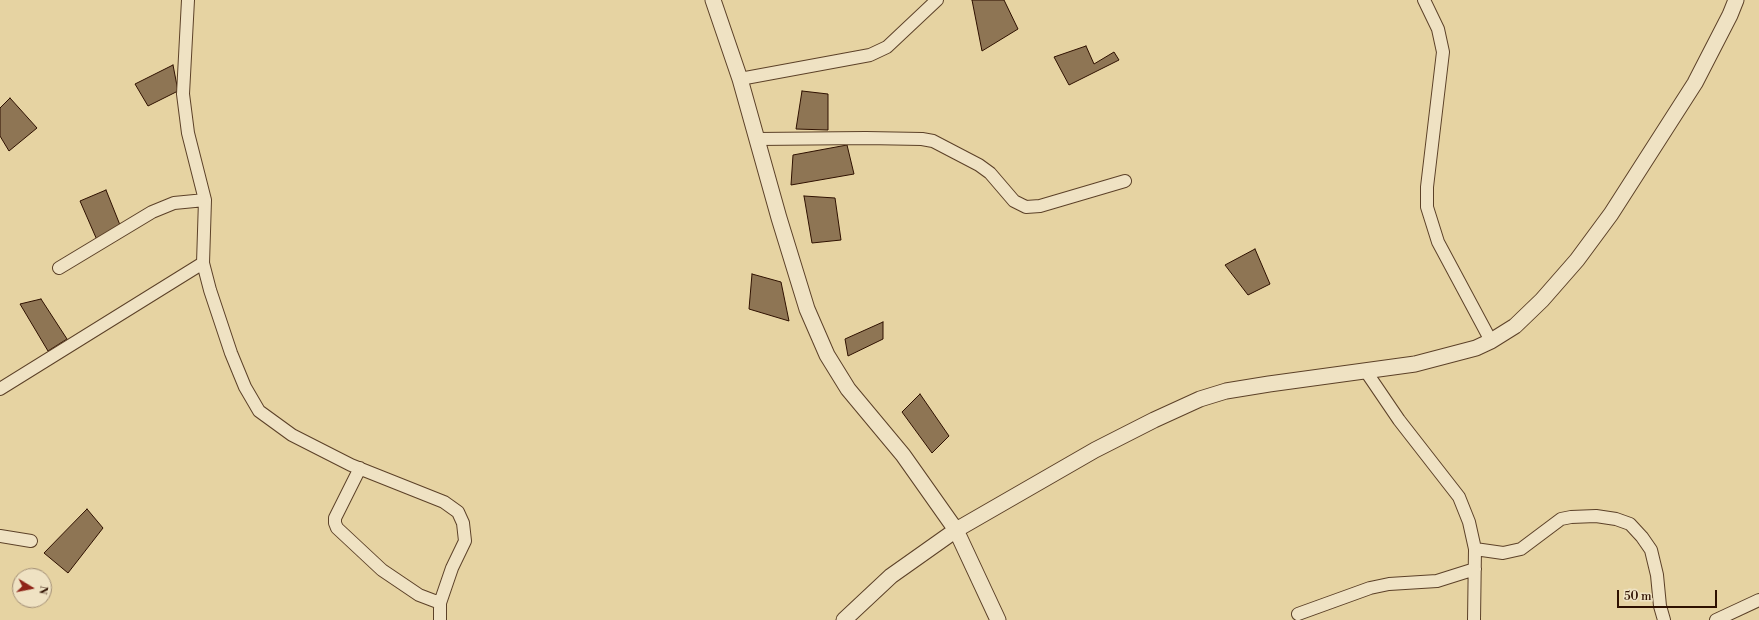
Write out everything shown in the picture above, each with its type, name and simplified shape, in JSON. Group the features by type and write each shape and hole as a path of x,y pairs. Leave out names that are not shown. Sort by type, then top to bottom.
{"street":[{"path":"188,0 183,94 188,133 205,200 203,262 210,290 231,352 245,387 260,411 292,436 360,468 444,502 458,512 463,523 465,541 452,568 440,603 440,620"},
{"path":"713,0 740,80 807,309 827,355 848,389 903,455 956,530 998,620"},
{"path":"740,80 870,55 887,47 937,0"},
{"path":"1424,0 1438,29 1443,52 1427,187 1427,207 1438,242 1491,342"},
{"path":"844,620 892,576 956,530 1095,450 1154,420 1200,399 1226,391 1262,385 1415,364 1476,348 1491,342 1515,326 1542,300 1577,260 1611,214 1695,83 1730,15 1736,0"},
{"path":"757,139 882,138 922,139 933,141 979,165 990,173 1014,201 1026,206 1040,206 1125,181"},
{"path":"59,268 152,212 174,203 205,200"},
{"path":"0,389 203,262"},
{"path":"1365,370 1399,420 1459,497 1469,522 1475,549 1474,620"},
{"path":"360,468 335,518 334,523 337,528 382,570 419,595 440,603"},
{"path":"1475,549 1503,553 1521,549 1561,519 1571,517 1596,516 1616,519 1630,524 1642,537 1650,550 1657,575 1660,606 1664,620"},
{"path":"0,536 31,541"},
{"path":"1298,614 1370,588 1389,584 1437,581 1475,569"},
{"path":"1716,620 1759,600"}],"building":[{"path":"972,0 1004,0 1018,29 982,51"},
{"path":"1086,46 1094,64 1114,52 1119,60 1069,85 1054,57"},
{"path":"173,65 178,91 148,106 135,84"},
{"path":"802,91 828,94 828,130 796,129"},
{"path":"10,98 37,128 9,151 0,136 0,108"},
{"path":"847,145 854,174 791,185 793,155"},
{"path":"106,190 120,225 97,240 80,201"},
{"path":"804,196 835,198 841,240 812,243"},
{"path":"1255,249 1270,284 1248,295 1225,265"},
{"path":"752,274 781,282 789,321 749,309"},
{"path":"41,299 67,339 48,351 20,304"},
{"path":"883,322 883,339 848,356 845,339"},
{"path":"920,394 949,436 932,453 902,412"},
{"path":"87,509 103,528 68,573 44,553"}]}
